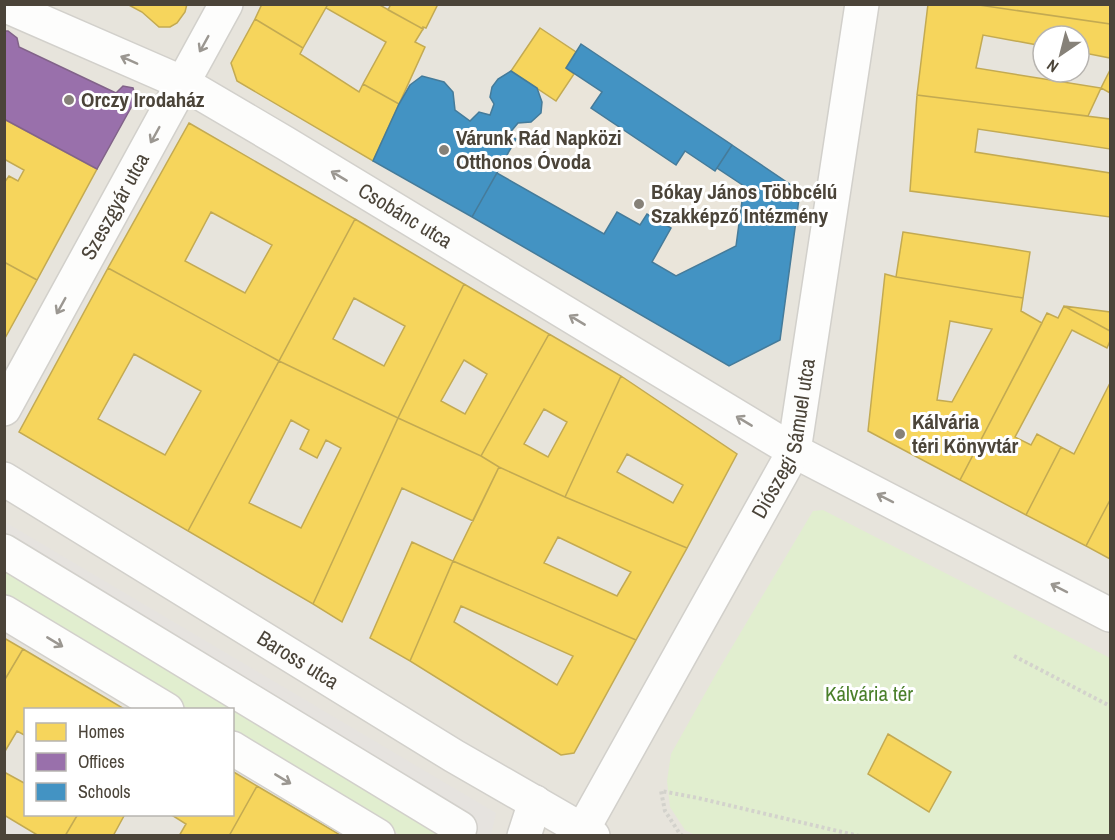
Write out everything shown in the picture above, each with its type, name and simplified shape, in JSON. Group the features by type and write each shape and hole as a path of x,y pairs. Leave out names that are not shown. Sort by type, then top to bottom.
{"street":[{"name":"Szeszgyár utca","path":"4,409 226,4"},
{"name":"Diószegi Sámuel utca","path":"588,832 794,451 862,4"},
{"name":"Csobánc utca","path":"4,5 183,83 794,451"},
{"path":"794,451 1110,615"},
{"name":"Baross utca","path":"4,479 454,756 588,832"},
{"path":"4,551 460,828"},
{"path":"4,612 164,708"},
{"path":"234,749 378,836"},
{"path":"524,836 535,802"}],"path":[{"path":"1014,656 1110,706"},
{"path":"683,836 665,811 661,791 859,836"}],"shaded area":[{"path":"5,5 1110,5 1110,835 5,835"},
{"name":"Bókay János Többcélú Szakképző Intézmény","path":"581,44 800,191 780,340 729,366 472,217 516,139 556,101 574,74 566,68"},
{"path":"5,522 496,813 491,835 446,835 5,570"},
{"path":"5,815 39,835 5,835"}],"green space":[{"name":"Kálvária tér","path":"823,510 1110,658 1110,835 695,835 685,830 670,807 667,781 671,754 813,511"},
{"path":"4,570 446,835 400,835 234,736 234,708 187,708 5,599"}],"building: Homes":[{"path":"127,4 187,4 185,12 177,23 170,27 159,27 142,12"},
{"path":"262,4 328,4 303,48 255,19"},
{"path":"328,4 378,4 423,29 415,42 425,47 399,104 363,84 386,42 326,8"},
{"path":"391,4 438,4 426,28 423,27 423,29 388,10"},
{"path":"928,4 972,4 1110,24 1110,58 1091,54 1091,24 1031,24 1031,44 983,35 976,68 1031,77 1031,84 1076,84 1101,88 1088,116 917,95"},
{"path":"972,4 1110,4 1110,24"},
{"path":"255,19 303,48 300,54 359,92 363,84 399,104 373,161 237,81 231,63"},
{"path":"540,28 576,52 566,68 574,74 556,101 511,71"},
{"path":"1110,70 1110,93 1101,88"},
{"path":"917,95 1110,119 1110,149 978,129 975,152 1110,173 1110,217 910,191"},
{"path":"4,119 97,169 37,280 4,262 4,183 9,176 18,181 24,170 4,159"},
{"path":"189,123 355,219 279,361 108,268","holes":["211,212 272,245 245,293 185,261"]},
{"path":"355,219 464,284 398,418 279,361","holes":["354,298 405,326 384,366 333,339"]},
{"path":"903,232 1030,252 1023,298 896,277"},
{"path":"4,262 37,280 4,340"},
{"path":"108,268 279,361 188,531 19,432","holes":["134,354 201,391 165,455 98,419"]},
{"path":"885,274 1023,298 1021,311 1042,323 960,480 868,431","holes":["950,321 992,329 952,402 937,400"]},
{"path":"464,284 549,334 481,456 398,418","holes":["464,360 487,374 465,414 441,401"]},
{"path":"1064,306 1110,331 1110,341 1107,348 1072,330 1015,437 1031,445 1037,434 1061,447 1026,515 960,480 1047,313 1058,318"},
{"path":"1064,306 1110,312 1110,331"},
{"path":"549,334 621,376 565,497 499,467 481,456","holes":["544,409 567,422 548,457 524,444"]},
{"path":"279,361 398,418 313,604 188,531","holes":["291,420 309,430 300,449 317,458 326,440 341,448 301,528 249,503"]},
{"path":"621,376 737,454 687,548 565,497","holes":["627,454 683,485 673,503 617,472"]},
{"path":"1110,383 1110,500 1086,546 1026,515 1061,447 1074,454"},
{"path":"398,418 481,456 499,467 473,521 402,488 342,622 313,604"},
{"path":"499,467 687,548 636,640 453,561","holes":["558,537 631,572 617,596 544,563"]},
{"path":"1110,500 1110,559 1086,546"},
{"path":"412,542 453,561 410,661 370,638"},
{"path":"453,561 636,640 574,753 561,755 410,661","holes":["461,606 573,656 557,685 454,622"]},
{"path":"4,638 23,649 4,681"},
{"path":"23,649 123,708 24,708 24,735 17,731 4,753 4,681"},
{"path":"888,734 951,772 929,812 868,774"},
{"path":"4,772 24,783 24,816 77,816 65,836 39,836 4,815"},
{"path":"234,772 257,786 229,836 179,836 186,824 173,816 234,816"},
{"path":"257,786 342,836 229,836"},
{"path":"77,816 124,816 113,836 65,836"}],"building: Offices":[{"name":"Orczy Irodaház","path":"4,31 8,31 17,38 19,47 116,93 123,86 133,88 135,96 133,104 97,169 4,119"}],"building: Schools":[{"path":"581,44 732,145 715,171 685,151 676,165 591,108 602,92 566,68"},
{"name":"Várunk Rád Napközi Otthonos Óvoda","path":"511,71 537,88 542,102 541,113 531,122 518,123 508,135 516,139 472,217 373,161 399,104 410,85 422,76 444,82 453,92 455,110 470,121 479,112 490,115 494,104 490,97 492,87 498,79"},
{"path":"732,145 800,191 780,340 729,366 472,217 497,173 604,234 617,212 640,225 647,214 671,228 652,262 676,276 736,246 744,186 717,168"}],"place":[{"name":"Orczy Irodaház","path":"69,100"},
{"name":"Várunk Rád Napközi Otthonos Óvoda","path":"444,150"},
{"name":"Bókay János Többcélú Szakképző Intézmény","path":"639,204"},
{"name":"Kálvária téri Könyvtár","path":"900,434"}]}
